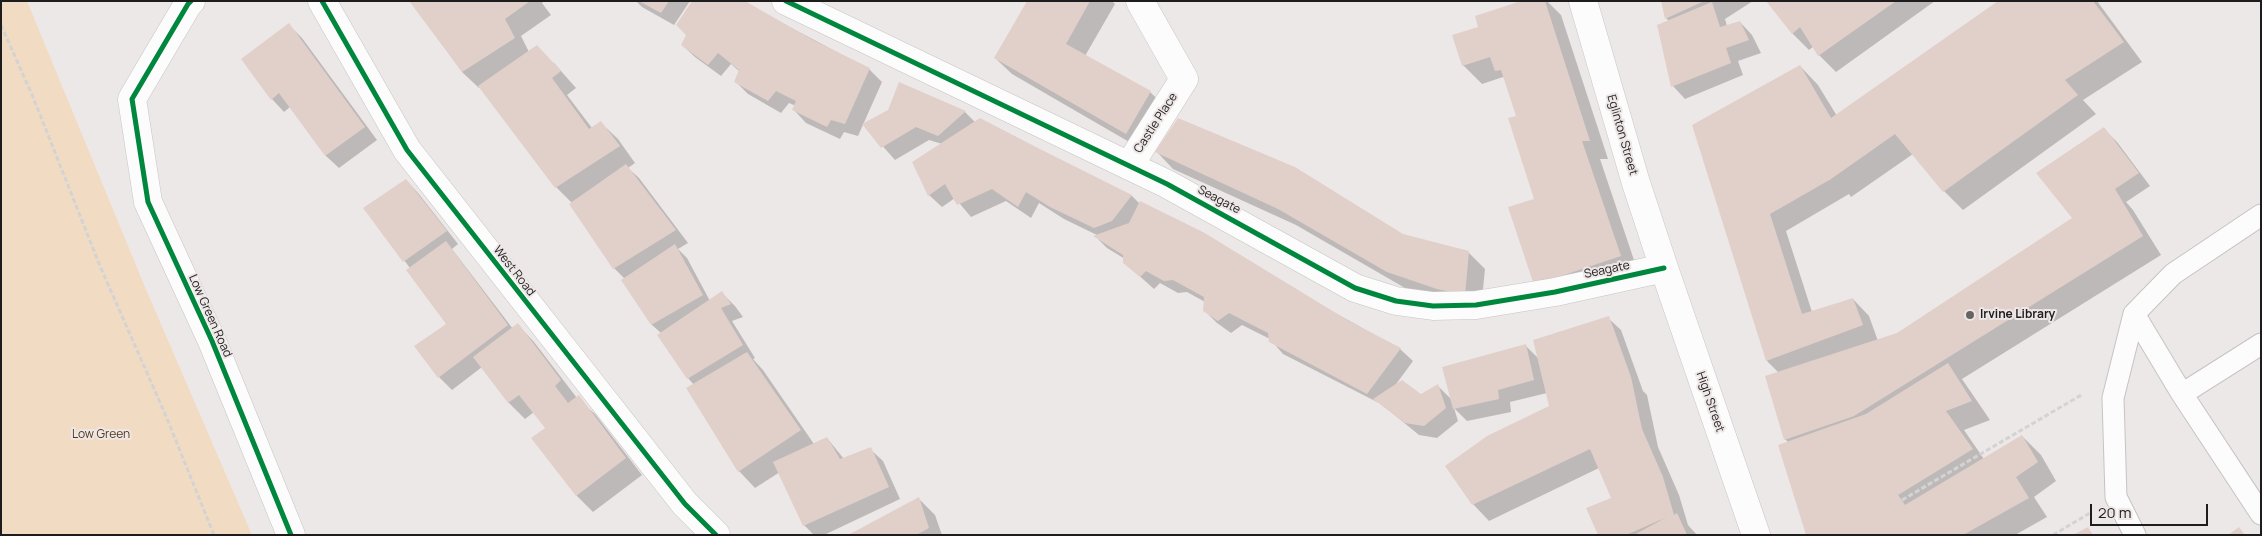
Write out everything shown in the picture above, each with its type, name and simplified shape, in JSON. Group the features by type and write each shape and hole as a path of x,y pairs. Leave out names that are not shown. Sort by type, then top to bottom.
{"street":[{"name":"Low Green Road","path":"191,1 132,99 148,202 212,341 291,535"},
{"name":"West Road","path":"322,1 407,150 685,504 716,535"},
{"name":"Seagate","path":"786,1 1129,166 1238,222 1355,288 1396,301 1433,306 1476,305 1555,292 1664,268"},
{"name":"Castle Place","path":"1129,166 1184,79 1140,1"},
{"name":"Eglinton Street","path":"1583,1 1636,182 1664,268"},
{"name":"High Street","path":"1664,268 1756,535"}],"lane":[{"path":"2135,535 2116,497 2113,398 2134,314 2173,274 2261,215"},
{"path":"2134,314 2182,394 2253,487 2261,514"},
{"path":"2182,394 2261,344"}],"path":[{"path":"1,25 33,97 100,266 166,416 214,535"},
{"path":"1902,500 2119,372"},
{"path":"2053,535 2116,497"}],"green space":[{"name":"Low Green","path":"1,1 27,1 145,287 252,535 1,535"}],"building":[{"path":"409,1 530,1 505,19 515,38 462,72"},
{"path":"639,1 669,1 661,13"},
{"path":"692,1 745,1 813,40 870,68 845,124 831,120 827,127 792,110 796,101 776,91 768,101 734,82 739,70 718,53 708,65 681,45 686,35 676,25"},
{"path":"1027,1 1090,1 1066,44 1151,91 1126,134 994,58"},
{"path":"1521,1 1545,1 1590,141 1582,141 1621,256 1534,285 1508,207 1534,199 1508,118 1516,116 1501,70 1495,71 1490,57 1462,66 1452,35 1478,27 1475,16"},
{"path":"1661,1 1704,1 1665,19"},
{"path":"1766,1 1896,1 1818,56 1800,27 1792,34"},
{"path":"1998,1 2093,1 2124,42 2065,80 2078,95 1943,192 1895,134 1831,179 1770,214 1802,314 1853,298 1863,325 1766,361 1692,125 1800,65 1831,118"},
{"path":"1712,2 1720,27 1740,21 1749,40 1726,48 1731,63 1671,87 1657,25"},
{"path":"289,23 365,127 325,156 279,93 271,100 241,59"},
{"path":"537,45 561,71 552,78 589,129 601,121 620,146 555,188 478,86"},
{"path":"899,82 966,111 938,136 916,127 881,148 862,124 888,110"},
{"path":"980,118 1132,195 1112,221 1094,228 1050,207 1026,192 1018,207 992,189 957,205 945,184 928,196 912,162"},
{"path":"1178,118 1295,167 1403,234 1469,251 1465,295 1437,289 1387,272 1278,209 1155,152"},
{"name":"Irvine Library","path":"2104,127 2139,173 2115,189 2143,236 1854,416 1784,440 1765,376 1897,333 2072,218 2036,173"},
{"path":"626,164 676,230 613,269 569,204"},
{"path":"406,179 447,231 403,262 363,208"},
{"path":"1140,201 1203,232 1349,321 1401,348 1367,394 1269,342 1268,333 1229,313 1218,321 1203,311 1204,297 1173,280 1164,281 1146,271 1140,277 1123,263 1123,255 1093,236 1129,223"},
{"path":"446,241 508,325 438,378 414,346 446,324 406,270"},
{"path":"675,244 703,295 651,325 621,280"},
{"path":"722,291 731,304 721,308 743,345 687,379 657,335"},
{"path":"1609,316 1631,377 1642,429 1663,477 1674,515 1677,513 1687,535 1634,535 1667,517 1626,535 1598,535 1586,508 1611,498 1590,449 1472,505 1445,466 1487,436 1549,406 1533,340"},
{"path":"518,323 561,380 555,386 568,403 579,395 626,458 576,496 531,438 545,428 519,395 508,403 473,357"},
{"path":"1526,344 1534,380 1498,390 1499,399 1453,409 1442,367"},
{"path":"747,352 801,430 738,472 686,388"},
{"path":"1948,363 1972,401 1946,411 1973,449 1898,495 1905,505 2022,435 2038,462 2016,477 2029,498 1963,535 1806,535 1778,445 1866,414"},
{"path":"1402,380 1421,394 1438,384 1446,408 1424,426 1405,423 1373,399"},
{"path":"827,437 840,459 871,447 889,487 803,526 773,462"},
{"path":"919,497 929,528 916,535 848,535"},
{"path":"2088,527 2093,535 2073,535"},
{"path":"2239,527 2245,535 2228,535"}],"cycle path":[{"path":"191,1 132,99 148,202 212,341 291,535"},
{"path":"322,1 407,150 685,504 716,535"},
{"path":"786,1 1167,184 1355,288 1396,301 1433,306 1476,305 1555,292 1664,268"}],"place":[{"name":"Irvine Library","path":"1970,315"}]}
